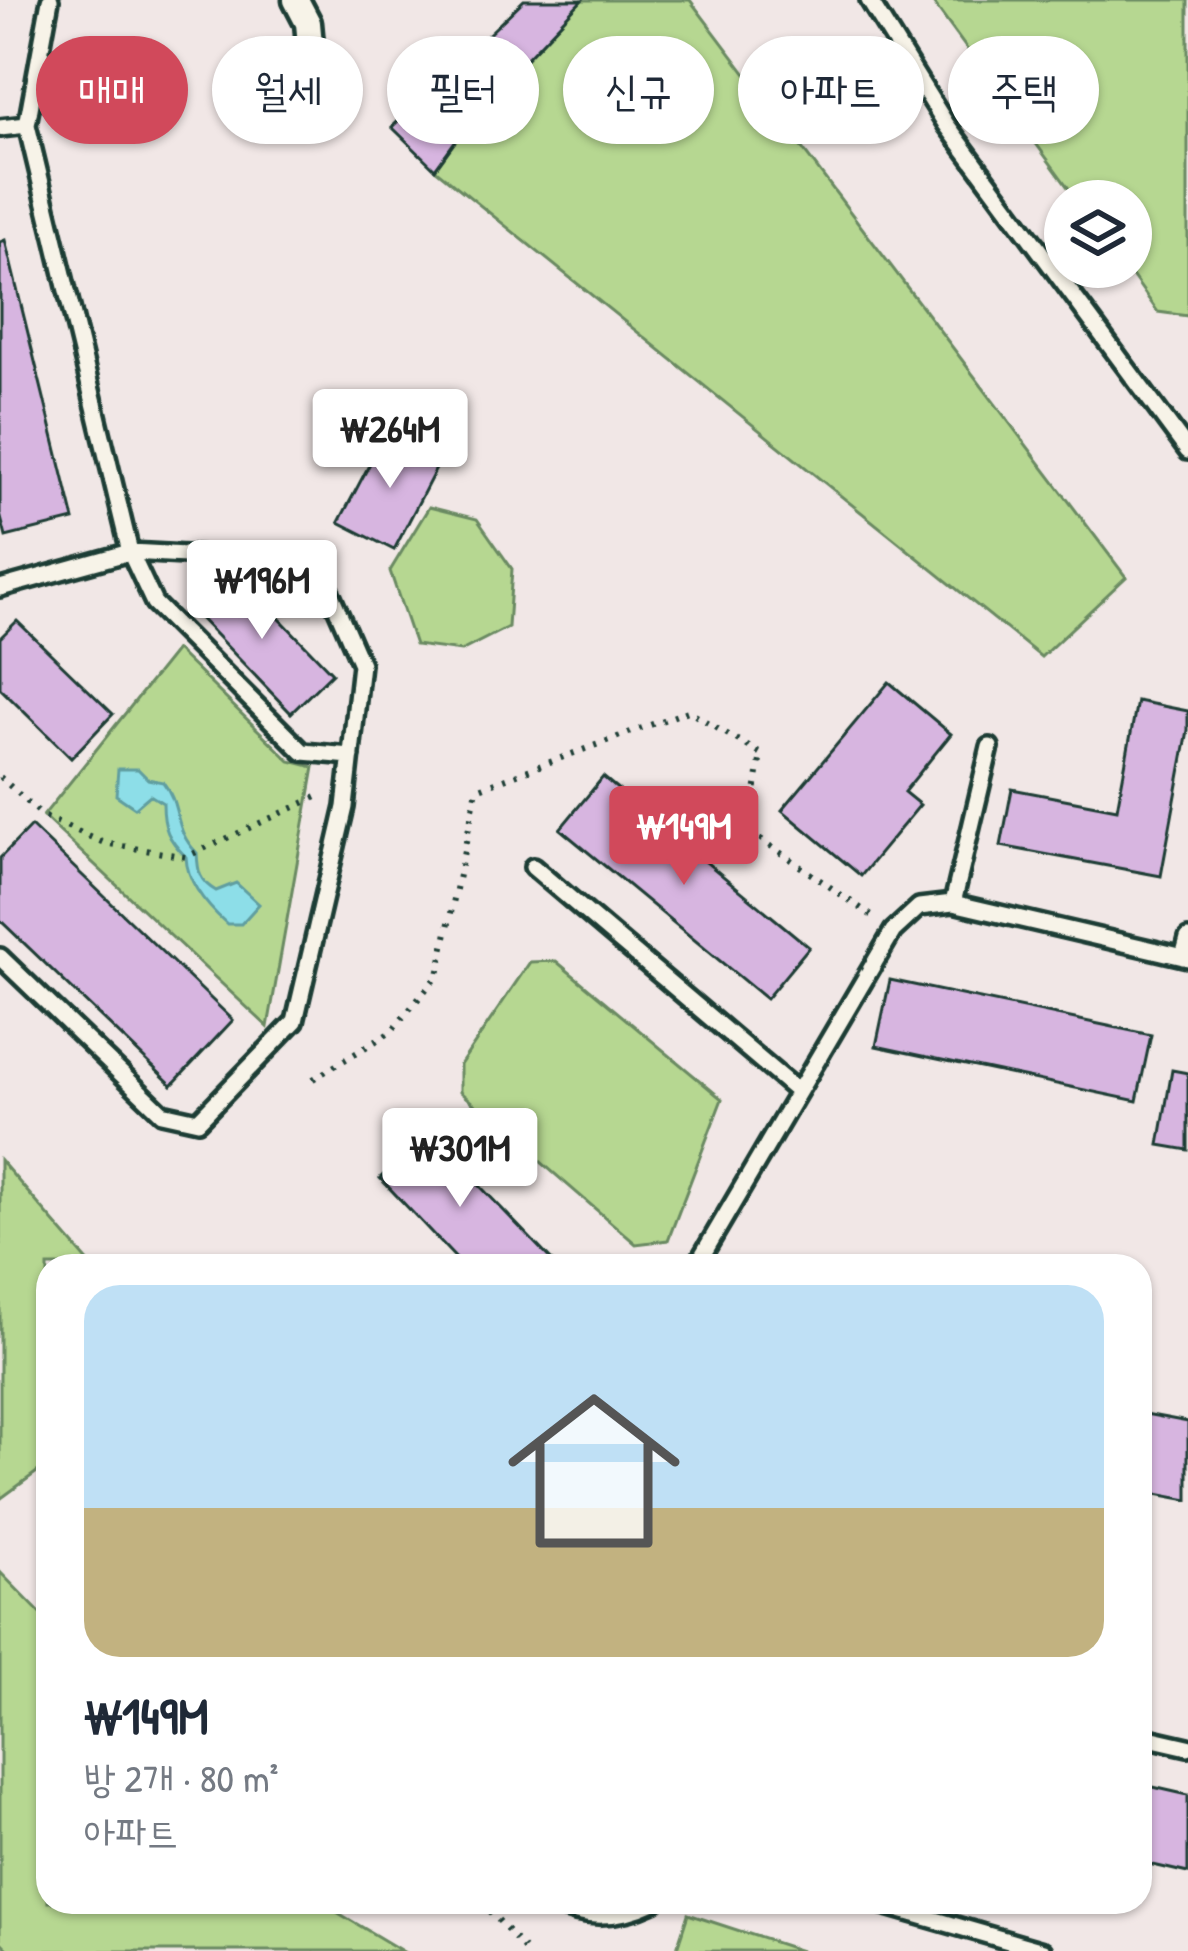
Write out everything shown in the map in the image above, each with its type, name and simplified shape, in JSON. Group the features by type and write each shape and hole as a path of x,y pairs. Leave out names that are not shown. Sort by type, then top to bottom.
{"street":[{"path":"296,0 309,36"}],"lane":[{"path":"50,0 27,125 130,552 154,603 303,752 351,756"},
{"path":"869,0 946,124 1188,452"},
{"path":"0,128 27,125"},
{"path":"0,588 130,552 277,560 328,588 362,664 347,783 295,1021 199,1121 161,1113 0,957"},
{"path":"953,903 990,747"},
{"path":"532,867 798,1092"},
{"path":"703,1254 893,931 920,908 953,903 1186,958 1188,938"},
{"path":"1152,1739 1188,1747"},
{"path":"579,1914 630,1914"},
{"path":"915,1914 1043,1951"}],"path":[{"path":"313,1078 391,1032 438,975 477,790 688,711 760,754 749,831 893,931"},
{"path":"0,777 43,816 104,843 186,856 347,783"},
{"path":"493,1914 526,1951"}],"green space":[{"path":"582,0 690,0 738,64 738,144 799,144 1126,577 1041,657 435,169 453,144 539,144 539,45"},
{"path":"931,0 1188,0 1188,316 1158,312 1141,288 1152,288 1152,180 1063,180 1036,144 1099,144 1099,36 957,36"},
{"path":"429,507 477,519 512,569 508,627 461,651 415,645 390,571"},
{"path":"176,650 290,761 314,767 268,1027 43,816"},
{"path":"556,961 722,1099 668,1240 636,1244 460,1092 460,1065 530,962"},
{"path":"0,1160 82,1254 36,1254 36,1473 0,1499"},
{"path":"0,1572 36,1609 36,1914 340,1914 402,1951 10,1951 0,1941"},
{"path":"688,1914 801,1951 676,1951"}],"water":[{"path":"118,769 138,769 148,779 163,782 184,835 197,853 203,880 216,891 236,883 259,904 241,924 227,924 200,894 186,857 168,833 163,803 150,795 135,808 116,795"}],"building":[{"path":"524,0 582,0 539,45 539,36 487,36"},
{"path":"409,144 453,144 435,169"},
{"path":"5,240 74,520 6,537 0,514 0,242"},
{"path":"387,431 441,459 394,550 339,522"},
{"path":"233,570 332,673 291,713 192,610"},
{"path":"17,621 113,714 71,758 0,688 0,638"},
{"path":"889,682 951,734 904,792 920,805 861,876 782,810"},
{"path":"1137,701 1188,711 1161,876 1001,846 1012,789 1117,809"},
{"path":"603,777 809,947 766,999 560,829"},
{"path":"31,826 233,1020 172,1085 0,920 0,858"},
{"path":"890,980 1151,1035 1137,1101 876,1046"},
{"path":"1172,1070 1188,1073 1188,1150 1159,1145"},
{"path":"428,1132 545,1254 452,1254 380,1178"},
{"path":"1152,1415 1188,1422 1188,1500 1152,1493"},
{"path":"1152,1787 1188,1795 1188,1873 1152,1865"}]}
